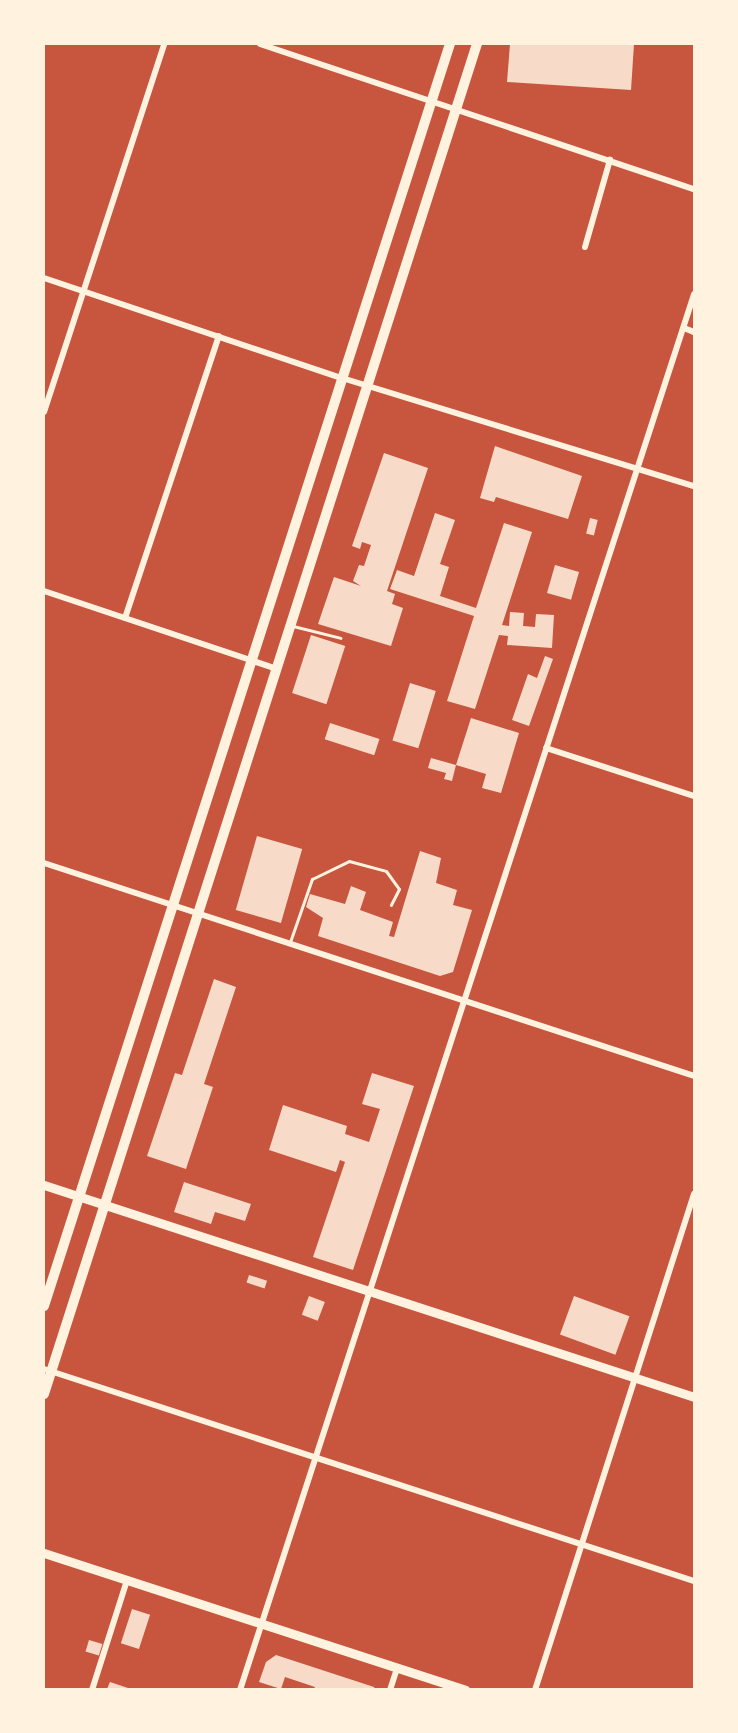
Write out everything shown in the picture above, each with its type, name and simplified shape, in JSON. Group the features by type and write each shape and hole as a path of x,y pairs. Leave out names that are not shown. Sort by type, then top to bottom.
{"main road":[{"path":"44,1306 175,906 250,659 450,44"},
{"path":"44,1394 47,1370 200,914 274,668 477,44"},
{"path":"44,1185 694,1397"},
{"path":"44,1553 465,1689"}],"street":[{"path":"44,412 164,44"},
{"path":"260,44 457,107 694,189"},
{"path":"585,247 610,160"},
{"path":"44,278 366,386 694,486"},
{"path":"240,1689 462,1000 694,294"},
{"path":"684,328 694,332"},
{"path":"125,618 219,336"},
{"path":"44,591 274,668"},
{"path":"546,748 694,796"},
{"path":"44,864 694,1076"},
{"path":"534,1689 694,1194"},
{"path":"47,1370 694,1581"},
{"path":"92,1689 127,1580"},
{"path":"390,1689 397,1668"}],"lane":[{"path":"289,624 341,638"},
{"path":"290,944 312,879 349,861 386,871 399,889 391,906"}],"building":[{"path":"510,44 634,44 631,90 507,82"},
{"path":"495,446 582,476 568,519 496,497 494,502 480,498"},
{"path":"384,453 428,468 387,591 395,594 392,604 403,608 391,646 318,624 334,577 361,586 353,581 359,565 364,566 371,545 362,542 360,549 352,546"},
{"path":"435,513 455,520 440,564 449,567 440,596 476,608 504,523 532,532 502,625 509,626 510,612 524,613 523,626 535,627 536,614 554,615 552,648 507,645 508,636 499,635 475,709 447,701 474,616 390,589 397,570 414,576"},
{"path":"590,518 598,520 594,535 586,534"},
{"path":"555,565 579,572 571,600 547,593"},
{"path":"311,635 345,646 326,704 292,693"},
{"path":"545,656 553,659 529,726 512,720 528,674 537,678"},
{"path":"410,683 436,691 418,748 392,740"},
{"path":"471,718 519,733 501,793 482,788 486,774 456,765"},
{"path":"330,723 379,739 374,755 325,739"},
{"path":"431,758 456,765 452,781 444,779 446,773 428,768"},
{"path":"257,836 302,849 281,923 236,910"},
{"path":"420,851 441,858 436,883 457,890 453,905 472,910 453,972 440,976 318,936 323,918 306,907 310,894 345,904 351,886 366,892 360,910 393,922 389,936 394,937"},
{"path":"214,979 236,987 204,1084 213,1087 186,1169 147,1156 175,1073 182,1075"},
{"path":"372,1073 414,1086 353,1270 313,1257 345,1162 340,1160 336,1172 269,1150 283,1105 347,1126 345,1134 369,1142 380,1109 362,1104"},
{"path":"184,1182 251,1204 245,1221 215,1212 211,1224 174,1212"},
{"path":"249,1275 267,1281 265,1288 247,1283"},
{"path":"309,1296 325,1302 318,1321 302,1315"},
{"path":"574,1296 629,1316 615,1355 560,1335"},
{"path":"132,1609 150,1615 139,1649 121,1643"},
{"path":"89,1640 102,1644 99,1656 85,1651"},
{"path":"276,1655 375,1689 314,1689 315,1687 285,1677 281,1689 259,1682 266,1662"},
{"path":"110,1682 131,1689 107,1689"}]}
